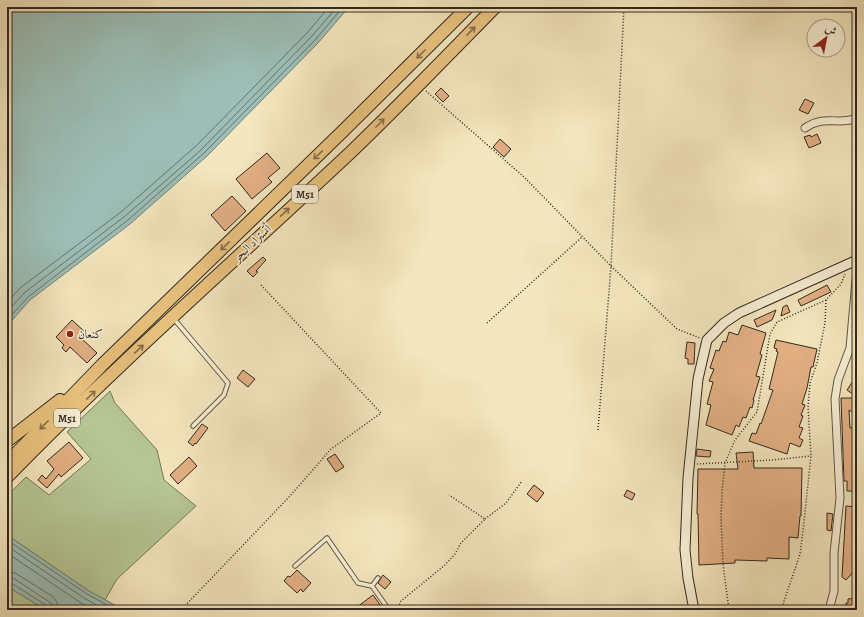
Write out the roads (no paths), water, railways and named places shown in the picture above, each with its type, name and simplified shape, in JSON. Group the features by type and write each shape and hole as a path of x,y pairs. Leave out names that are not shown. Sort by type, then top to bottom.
{"highway":[{"name":"أتستراد البحر","path":"90,377 339,135 468,7"},
{"name":"أتستراد البحر","path":"7,477 15,460 110,375 352,151 495,7"},
{"path":"352,122 355,130 365,138"},
{"path":"339,135 348,142 352,151"},
{"path":"102,365 110,375"},
{"path":"15,460 90,377"},
{"name":"M51","path":"9,440 90,377"}],"main road":[{"path":"694,610 685,550 688,478 698,379 707,340 724,323 739,313 857,260"}],"street":[{"path":"805,128 812,123 822,120 843,121 857,118"},
{"path":"829,610 834,591 834,553 840,498 835,399 838,380 850,348 857,269"}],"lane":[{"path":"172,318 228,383 224,395 193,426"},
{"path":"295,566 327,538 358,583 372,586 389,610"},
{"path":"372,586 378,578"}],"water":[{"path":"7,7 349,7 318,43 207,156 130,224 30,300 7,326"},
{"path":"7,535 89,591 124,610 46,610 10,588 7,584"}],"place":[{"name":"كنعان","path":"70,334"}]}
